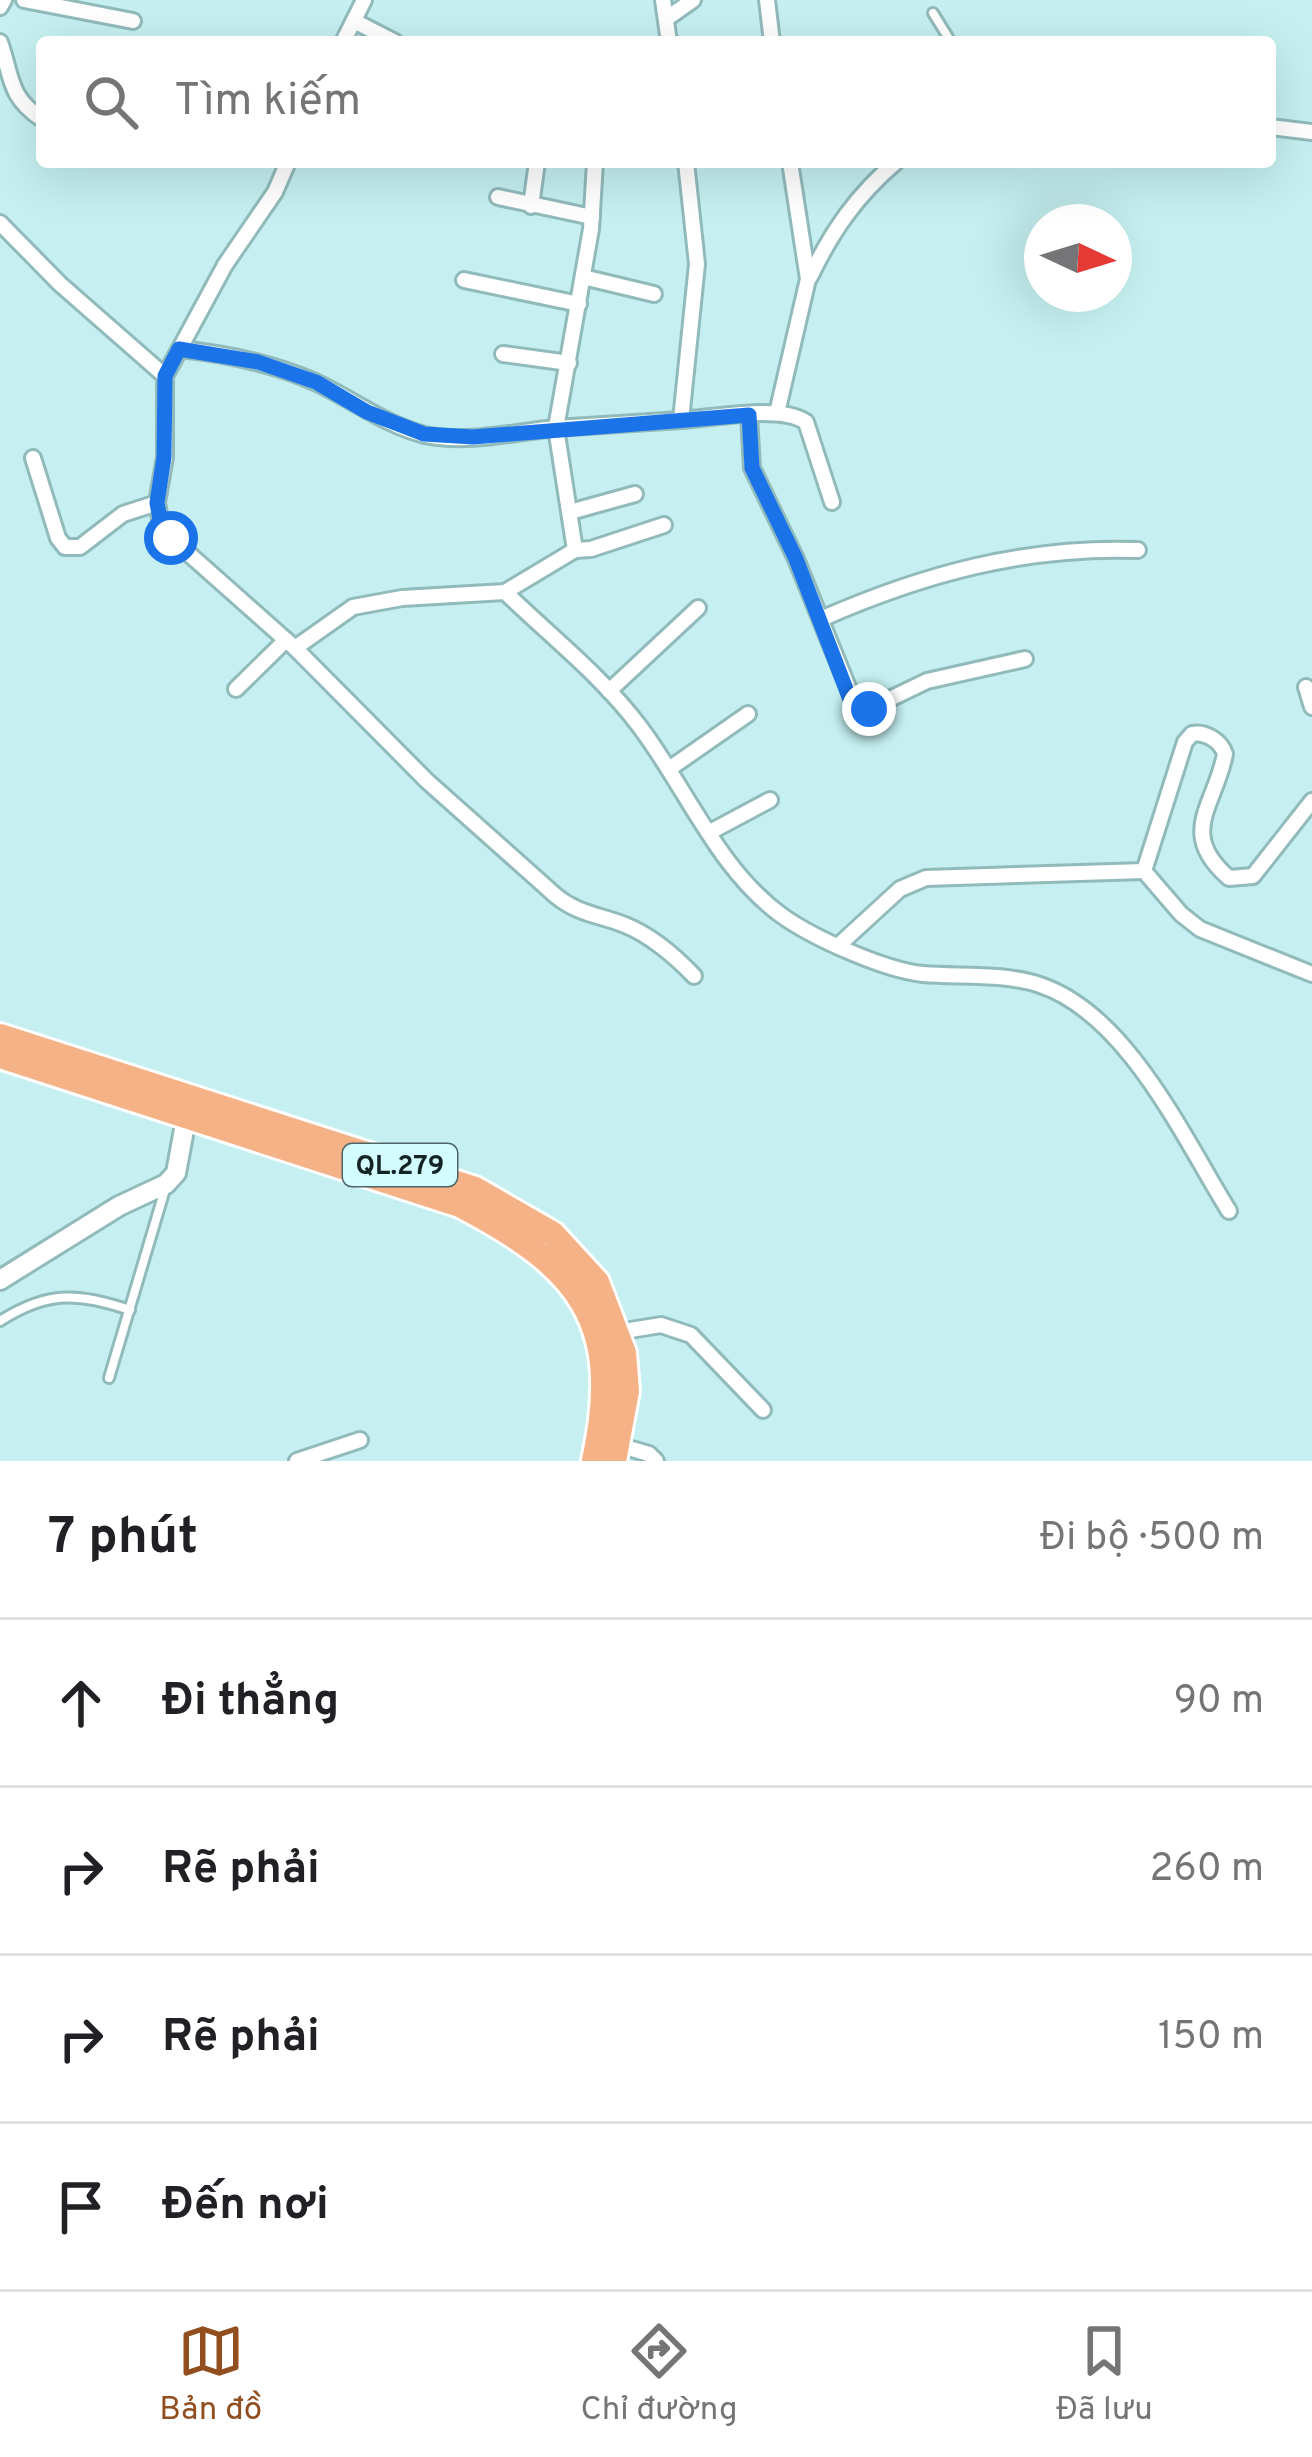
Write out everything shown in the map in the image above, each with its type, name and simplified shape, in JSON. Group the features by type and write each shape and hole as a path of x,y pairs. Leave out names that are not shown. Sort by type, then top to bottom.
{"highway":[{"name":"QL.279","path":"0,1036 460,1205 532,1248 561,1270 600,1337 606,1374 606,1451"},
{"name":"QL.279","path":"0,1056 476,1189 518,1211 553,1234 598,1282 618,1332 627,1391 606,1451"}],"street":[{"path":"24,0 133,22"},
{"path":"347,36 364,0"},
{"path":"663,0 668,36"},
{"path":"666,19 693,0"},
{"path":"766,0 771,36"},
{"path":"354,21 383,36"},
{"path":"0,42 13,90 36,115"},
{"path":"1276,128 1312,131"},
{"path":"286,168 165,376 160,519 171,538 290,644 427,781 556,896 572,909 627,925 694,976"},
{"path":"531,206 536,168"},
{"path":"574,550 556,428 583,278 595,168"},
{"path":"681,420 698,264 687,168"},
{"path":"791,168 808,279"},
{"path":"777,413 808,279 851,206 890,168"},
{"path":"498,197 592,217"},
{"path":"0,224 165,376"},
{"path":"583,278 654,294"},
{"path":"464,280 579,304"},
{"path":"179,349 258,362 316,382 367,412 424,434 473,437 777,413 800,417 806,422 832,502"},
{"path":"503,354 569,363"},
{"path":"749,415 752,468 821,619 851,702 862,710 927,681 1025,659"},
{"path":"33,458 65,547 80,547 123,514 157,503"},
{"path":"570,512 634,494"},
{"path":"236,689 290,644 353,607 402,598 505,592 574,550 664,525"},
{"path":"821,619 914,580 1059,550 1138,550"},
{"path":"505,592 609,691 757,894 782,916 905,971 1023,981 1060,995 1128,1049 1229,1211"},
{"path":"609,691 698,608"},
{"path":"1306,687 1312,706"},
{"path":"669,769 748,714"},
{"path":"1144,871 1185,742 1192,734 1202,733 1224,749 1200,834 1207,854 1229,878 1253,876 1312,801"},
{"path":"710,832 770,800"},
{"path":"840,944 899,890 926,878 1144,871"},
{"path":"1144,871 1200,929 1312,974"},
{"path":"0,1280 119,1206 166,1184 176,1172 188,1107"},
{"path":"618,1332 661,1325 691,1335 763,1410"},
{"path":"297,1461 327,1456 360,1440"},
{"path":"606,1451 649,1454 656,1461"}],"lane":[{"path":"933,13 947,36"},
{"path":"109,1378 166,1184"},
{"path":"0,1321 24,1306 66,1295 130,1310"}],"route":[{"path":"171,538 157,503 164,457 165,376 179,349 228,354 316,382 367,412 424,434 473,437 749,415 752,468 796,559 851,702 869,709"}]}
